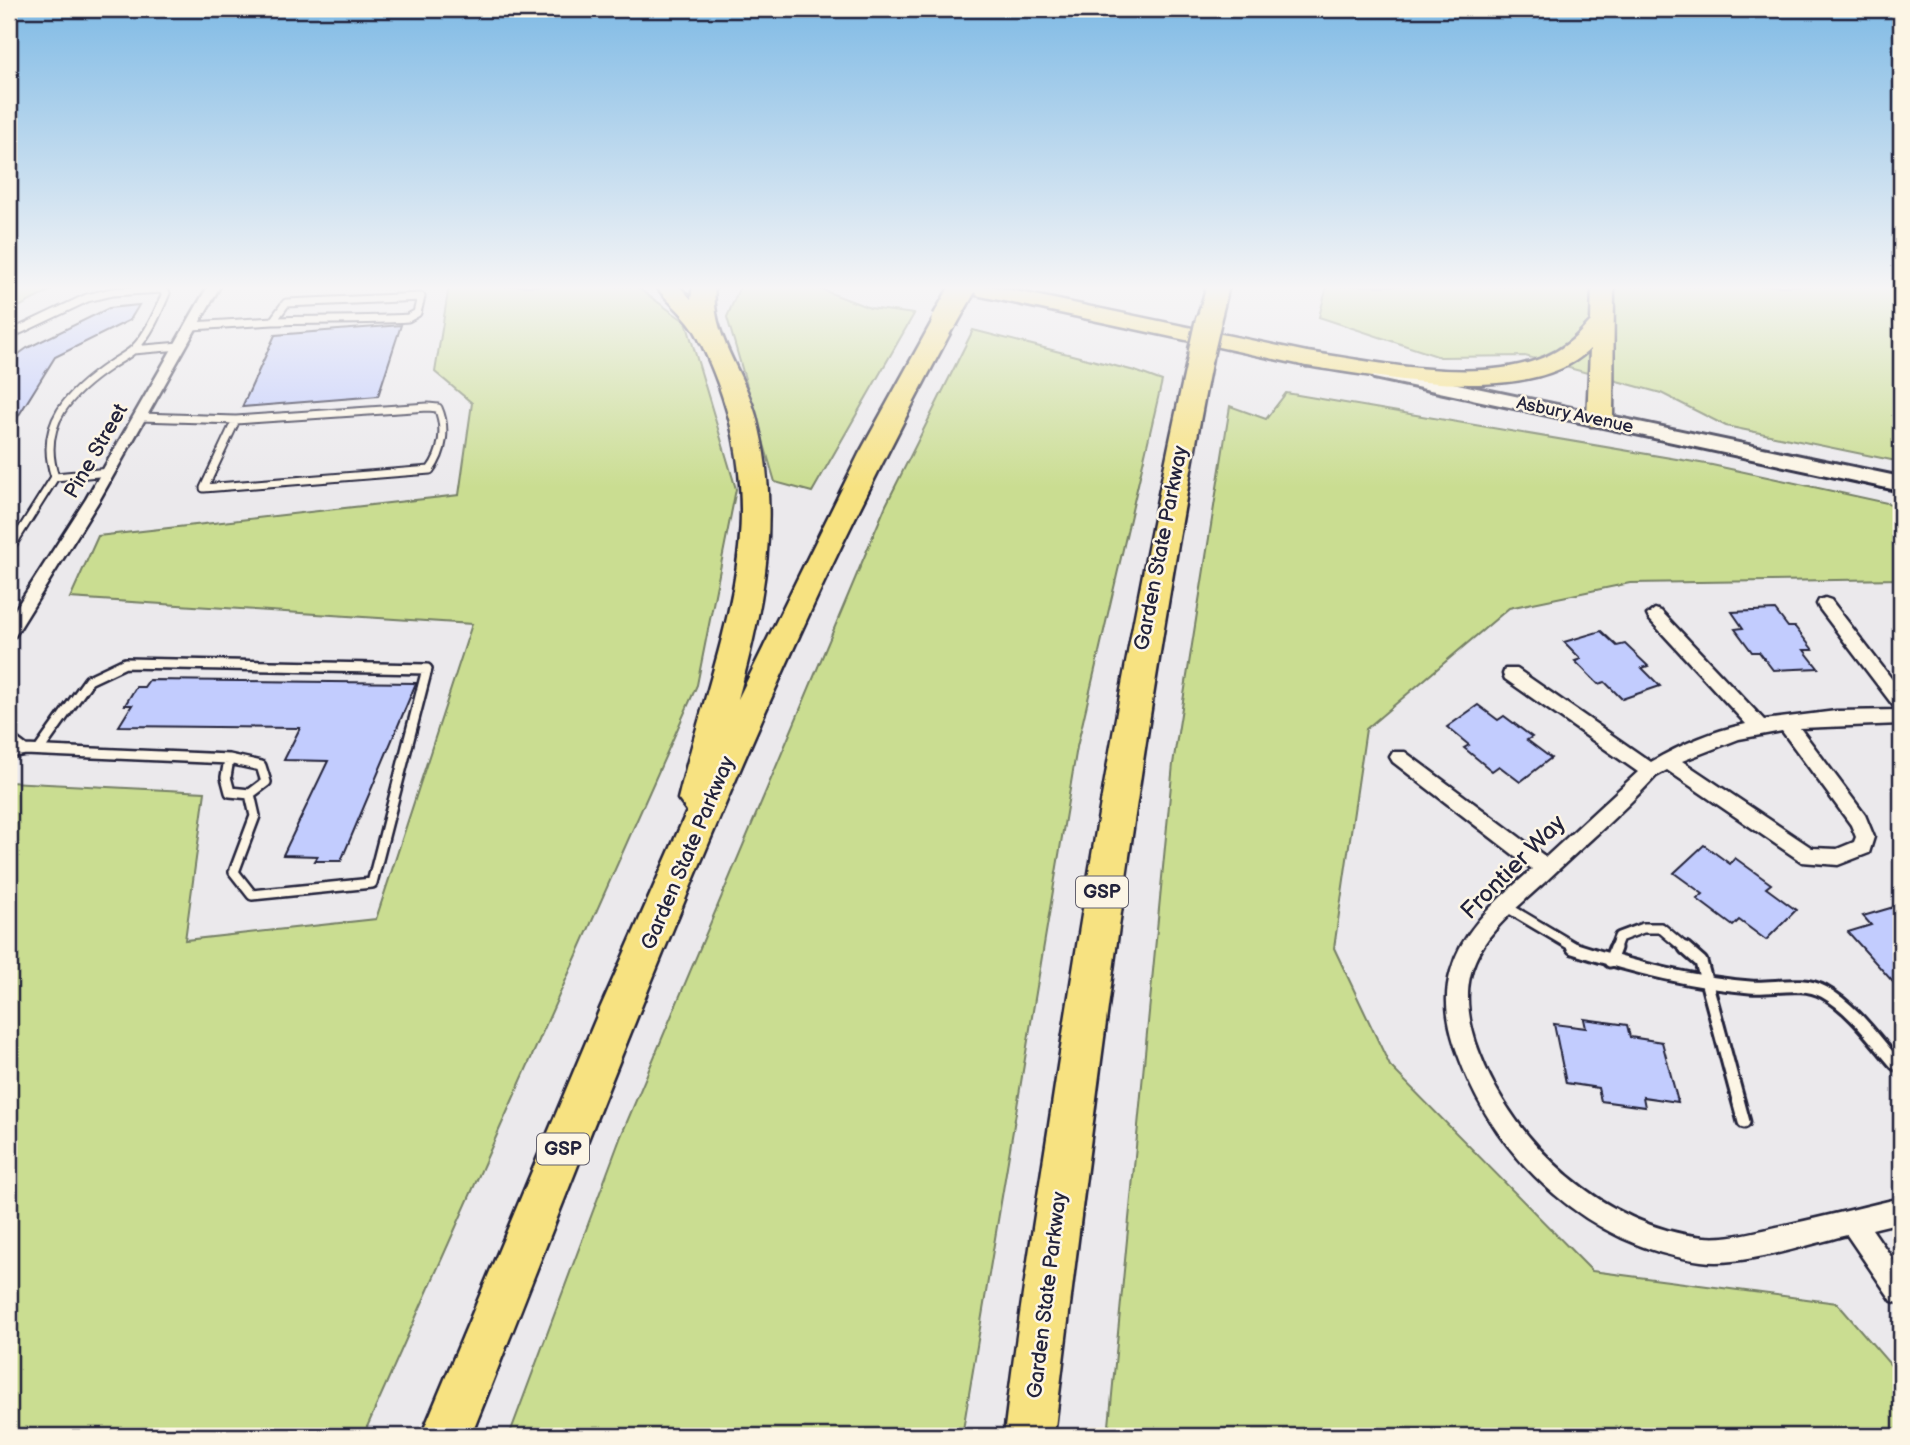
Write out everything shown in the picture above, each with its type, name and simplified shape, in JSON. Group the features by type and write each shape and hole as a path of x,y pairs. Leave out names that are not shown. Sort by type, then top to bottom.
{"highway":[{"path":"684,862 708,738 728,682 747,607 756,522 754,481 744,421 731,379 718,353"},
{"name":"Garden State Parkway","path":"446,1436 684,862 832,535 927,353"},
{"name":"Garden State Parkway","path":"1029,1436 1111,830 1153,579 1201,353"},
{"path":"1307,359 1433,376 1498,375 1532,369 1569,353"},
{"path":"1600,420 1601,353"}],"main road":[{"name":"Asbury Avenue","path":"1281,353 1901,484"}],"street":[{"name":"Pine Street","path":"9,632 43,582 109,472 176,353"},
{"path":"1825,604 1901,703"},
{"path":"1656,615 1760,727"},
{"path":"1511,674 1809,856 1839,857 1862,847 1865,838 1858,821 1786,723"},
{"name":"Frontier Way","path":"1901,718 1786,723 1760,727 1682,751 1658,765 1480,932 1465,959 1457,991 1460,1028 1469,1063 1490,1104 1545,1169 1598,1210 1639,1233 1689,1247 1731,1248 1853,1223 1901,1210"},
{"path":"1399,757 1546,869"},
{"path":"1853,1223 1901,1292"}],"lane":[{"path":"55,477 48,463 48,433 60,408 87,382 128,353"},
{"path":"140,417 236,420 428,407 438,408 443,414 436,465 430,470 204,488 236,420"},
{"path":"55,477 109,472"},
{"path":"9,550 55,477"},
{"path":"38,750 89,680 125,663 427,669 372,883 252,895 234,872 255,816 250,794"},
{"path":"9,738 25,750"},
{"path":"9,753 38,750 229,759 261,766 266,782 250,794 230,792 226,778 229,759"},
{"path":"1505,906 1573,948 1610,961 1705,983 1751,987 1806,986 1825,992 1850,1013 1896,1065"},
{"path":"1610,961 1619,937 1643,929 1661,928 1701,962 1744,1122"}],"green space":[{"path":"438,353 695,353 736,489 697,685 363,1436 9,1436 9,782 205,792 185,940 376,919 472,624 70,598 98,536 459,495 472,403 435,372"},
{"path":"738,353 891,353 812,492 775,482"},
{"path":"961,353 1066,353 1135,371 1162,381 1077,747 962,1436 509,1436 621,1136 886,505"},
{"path":"1429,353 1901,353 1901,462 1726,426 1661,393 1525,356 1440,357"},
{"path":"1286,393 1712,465 1901,506 1901,579 1630,583 1509,608 1366,729 1334,948 1390,1066 1592,1271 1837,1303 1901,1377 1901,1436 1108,1436 1173,764 1230,406 1266,419"}],"building":[{"path":"19,353 62,353 55,357 9,431 9,361"},
{"path":"267,353 392,353 378,396 242,407"},
{"path":"1775,610 1788,627 1795,627 1813,650 1804,650 1818,668 1773,670 1759,652 1752,652 1735,629 1743,628 1732,612"},
{"path":"1601,631 1617,646 1625,644 1648,666 1642,668 1660,686 1622,699 1605,682 1598,684 1575,661 1581,659 1564,642"},
{"path":"149,680 416,683 341,861 315,861 318,856 283,855 328,761 284,760 300,728 119,726 132,705 125,705 136,687 144,687"},
{"path":"1478,705 1498,720 1504,716 1532,737 1527,740 1551,758 1520,782 1499,766 1492,771 1464,748 1469,745 1447,727"},
{"path":"1704,845 1730,864 1735,858 1771,884 1766,888 1796,910 1766,940 1739,920 1733,926 1697,899 1703,894 1674,873"},
{"path":"1894,907 1901,915 1901,991 1848,932 1871,925 1863,916"},
{"path":"1584,1019 1627,1025 1630,1037 1662,1042 1678,1102 1643,1097 1645,1107 1601,1101 1598,1088 1566,1083 1554,1024 1586,1028"}]}
